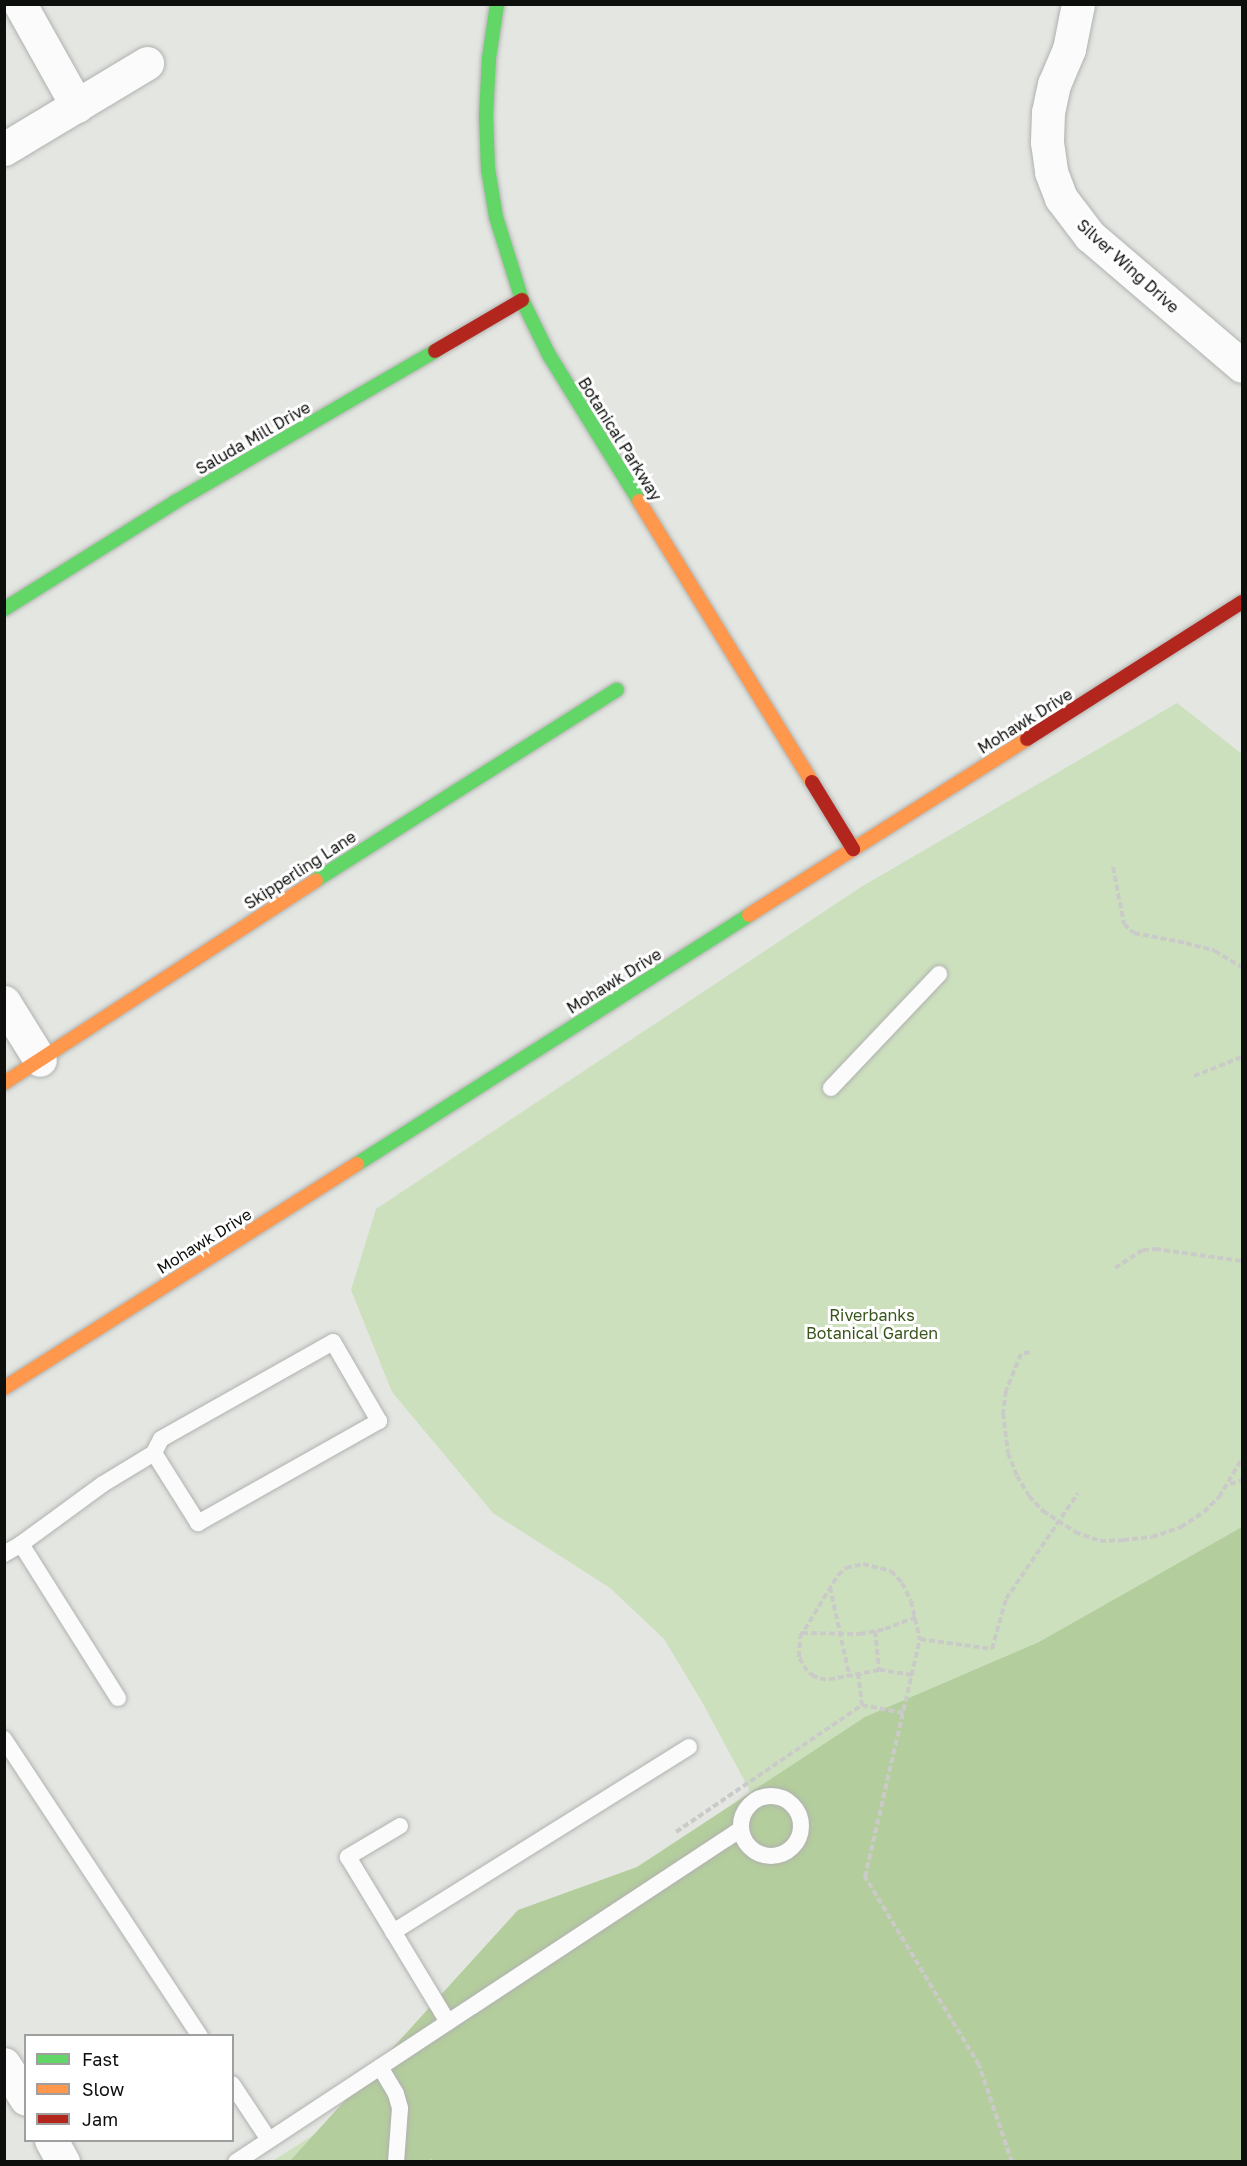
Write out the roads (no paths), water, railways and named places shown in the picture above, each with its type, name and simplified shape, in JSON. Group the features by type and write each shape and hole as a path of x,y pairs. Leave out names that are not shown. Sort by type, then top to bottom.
{"street":[{"path":"20,4 77,106"},
{"name":"Botanical Parkway","path":"497,4 489,58 486,115 488,169 496,217 522,300 549,355 853,849"},
{"name":"Silver Wing Drive","path":"1078,4 1069,49 1054,84 1048,112 1047,142 1051,172 1060,198 1090,236 1242,366"},
{"path":"4,149 147,63"},
{"name":"Saluda Mill Drive","path":"4,609 176,502 522,300"},
{"name":"Mohawk Drive","path":"4,1388 1242,602"},
{"name":"Skipperling Lane","path":"4,1083 295,893 617,690"},
{"path":"4,1002 40,1060"},
{"path":"4,2064 24,2096"},
{"path":"52,2142 63,2162"}],"lane":[{"path":"831,1088 939,974"},
{"path":"4,1554 157,1446 333,1342 379,1421 198,1523 157,1446"},
{"path":"21,1544 118,1698"},
{"path":"4,1739 199,2034"},
{"path":"393,1932 688,1747"},
{"path":"400,1826 348,1857 448,2022"},
{"path":"236,2162 741,1829"},
{"path":"380,2067 396,2094 400,2109 396,2162"},
{"path":"234,2087 269,2140"}],"park label":[{"name":"Riverbanks Botanical Garden","path":"872,1324"}]}
